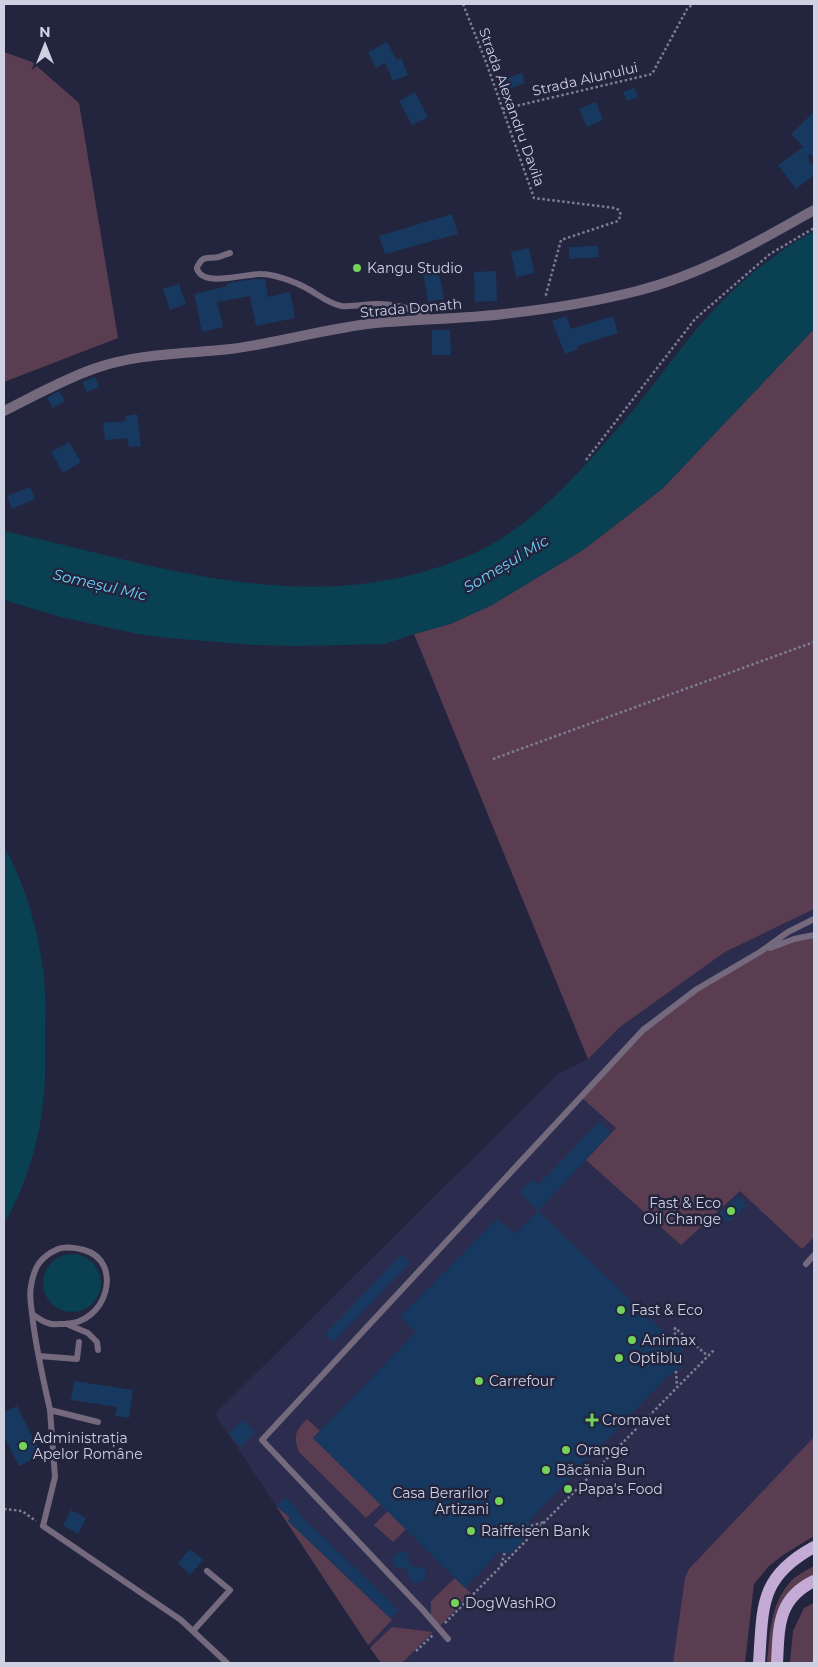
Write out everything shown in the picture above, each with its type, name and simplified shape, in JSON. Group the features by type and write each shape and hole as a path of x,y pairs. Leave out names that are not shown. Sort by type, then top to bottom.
{"main road":[{"path":"759,1663 766,1594 780,1571 795,1558 814,1547"},
{"path":"777,1663 780,1626 784,1610 793,1595 814,1581"}],"street":[{"name":"Strada Donath","path":"4,411 73,376 128,359 148,355 231,349 374,323 502,314 569,306 637,291 684,277 732,256 814,210"}],"lane":[{"path":"230,253 201,260 197,268 198,271 211,278 232,278 266,274 292,281 326,301 342,306 378,304 410,308 433,319"},
{"path":"448,1639 262,1440 642,1030 697,989 760,952 788,932 814,919"},
{"path":"760,952 794,939 814,935"},
{"path":"32,1314 49,1324 80,1322 90,1316 100,1306 106,1294 107,1278 102,1262 91,1252 76,1248 62,1248 46,1255 34,1271 30,1293 32,1314 50,1410 55,1477 43,1526 181,1620 226,1663"},
{"path":"806,1264 814,1255"},
{"path":"68,1324 88,1333 97,1342 98,1350"},
{"path":"39,1356 77,1359 79,1342"},
{"path":"50,1410 98,1422"},
{"path":"193,1631 230,1590 207,1570"}],"path":[{"name":"Strada Alexandru Davila","path":"463,4 534,198 615,208 619,210 621,215 618,221 561,240 542,309"},
{"name":"Strada Alunului","path":"502,109 652,74 687,9 693,4"},
{"path":"586,460 695,319 770,254 814,228"},
{"path":"493,759 814,642"},
{"path":"675,1340 675,1328 708,1356"},
{"path":"416,1651 714,1350"},
{"path":"676,1371 677,1387"},
{"path":"4,1509 22,1510 43,1526"},
{"path":"531,1526 544,1522"},
{"path":"501,1566 505,1552"}],"shaded area":[{"path":"4,52 32,62 79,103 118,338 4,382"},
{"path":"814,329 814,909 725,952 620,1027 588,1059 414,634 450,624 492,605 583,550 662,489"},
{"path":"814,909 814,1478 772,1520 711,1663 381,1663 215,1414 558,1074 588,1059 620,1027 725,952"},
{"path":"814,935 814,1237 802,1249 740,1191 681,1245 586,1160 616,1128 581,1097 643,1030 697,989 760,952"},
{"path":"307,1419 320,1431 313,1438 381,1504 366,1518 299,1452 296,1434"},
{"path":"814,1437 814,1536 769,1566 754,1584 745,1663 673,1663 685,1578 689,1569"},
{"path":"276,1506 290,1518 288,1521 392,1620 368,1645"},
{"path":"388,1511 406,1529 393,1542 374,1525"},
{"path":"814,1566 814,1580 796,1589 773,1663 767,1663 770,1630 779,1599 791,1581"},
{"path":"455,1578 471,1593 440,1626 431,1615 431,1601"},
{"path":"814,1603 814,1663 790,1663 793,1631 804,1608"},
{"path":"392,1627 433,1632 402,1663 381,1663 370,1648"}],"water":[{"name":"Someșul Mic","path":"814,231 814,329 662,489 583,550 492,605 450,624 385,644 299,646 254,645 138,634 61,617 4,600 4,531 210,578 261,584 314,587 366,583 419,573 443,566 477,552 510,533 556,495 584,467 632,412 704,320 732,291 780,252"},
{"path":"4,847 25,893 39,943 45,992 45,1086 41,1117 30,1165 18,1196 4,1223"},
{"path":"72,1254 83,1256 96,1267 101,1283 99,1294 88,1307 72,1312 61,1310 48,1299 43,1283 45,1272 56,1259"}],"building":[{"path":"387,42 397,60 401,58 408,75 393,81 385,63 376,68 368,52"},
{"path":"522,73 525,83 509,89 505,79"},
{"path":"634,88 638,97 627,101 623,92"},
{"path":"415,92 428,117 412,125 399,101"},
{"path":"596,102 603,120 587,127 579,109"},
{"path":"814,112 814,158 810,154 807,157 814,167 814,175 796,189 778,165 803,147 791,134"},
{"path":"452,214 458,234 385,254 379,236"},
{"path":"598,246 599,257 569,259 569,247"},
{"path":"529,248 534,273 516,277 511,252"},
{"path":"438,269 444,299 428,302 423,272"},
{"path":"496,271 497,301 475,302 474,272"},
{"path":"265,279 268,297 290,292 295,318 256,326 250,296 217,302 223,327 202,332 194,294 227,286 227,283"},
{"path":"179,284 186,304 170,310 163,289"},
{"path":"566,316 571,329 613,316 618,333 577,346 578,349 565,354 552,321"},
{"path":"432,330 450,330 451,355 432,355"},
{"path":"95,377 99,387 87,392 82,382"},
{"path":"59,391 65,401 53,408 47,398"},
{"path":"137,414 141,446 129,447 127,438 105,440 103,423 126,421 125,416"},
{"path":"69,442 81,462 63,473 51,452"},
{"path":"30,487 35,499 12,509 7,496"},
{"path":"600,1121 611,1133 538,1211 519,1192 532,1179 538,1185"},
{"name":"Fast & Eco Oil Change","path":"738,1196 747,1206 727,1223 719,1214"},
{"path":"538,1211 667,1335 682,1344 683,1366 669,1375 529,1521 532,1531 511,1553 499,1552 465,1588 313,1438 416,1332 400,1317 497,1219 515,1234"},
{"path":"402,1254 410,1263 333,1342 325,1334"},
{"path":"74,1381 133,1390 129,1418 115,1416 117,1407 71,1400"},
{"name":"Administrația Apelor Române","path":"17,1406 42,1455 19,1466 4,1436 4,1412"},
{"path":"242,1420 255,1432 241,1447 228,1434"},
{"path":"285,1497 298,1509 296,1511 399,1610 390,1618 288,1521 292,1516 290,1518 277,1506"},
{"path":"71,1510 86,1518 78,1534 63,1525"},
{"path":"190,1549 203,1560 190,1575 178,1563"},
{"path":"401,1551 407,1553 410,1566 425,1568 425,1579 421,1583 413,1583 409,1579 407,1569 394,1566 392,1560 394,1555"}],"place":[{"name":"Kangu Studio","path":"357,268"},
{"name":"Fast & Eco Oil Change","path":"731,1211"},
{"name":"Fast & Eco","path":"621,1310"},
{"name":"Animax","path":"632,1340"},
{"name":"Optiblu","path":"619,1358"},
{"name":"Carrefour","path":"479,1381"},
{"name":"Cromavet","path":"592,1420"},
{"name":"Administrația Apelor Române","path":"23,1446"},
{"name":"Orange","path":"566,1450"},
{"name":"Băcănia Bun","path":"546,1470"},
{"name":"Papa's Food","path":"568,1489"},
{"name":"Casa Berarilor Artizani","path":"499,1501"},
{"name":"Raiffeisen Bank","path":"471,1531"},
{"name":"DogWashRO","path":"455,1603"}]}
